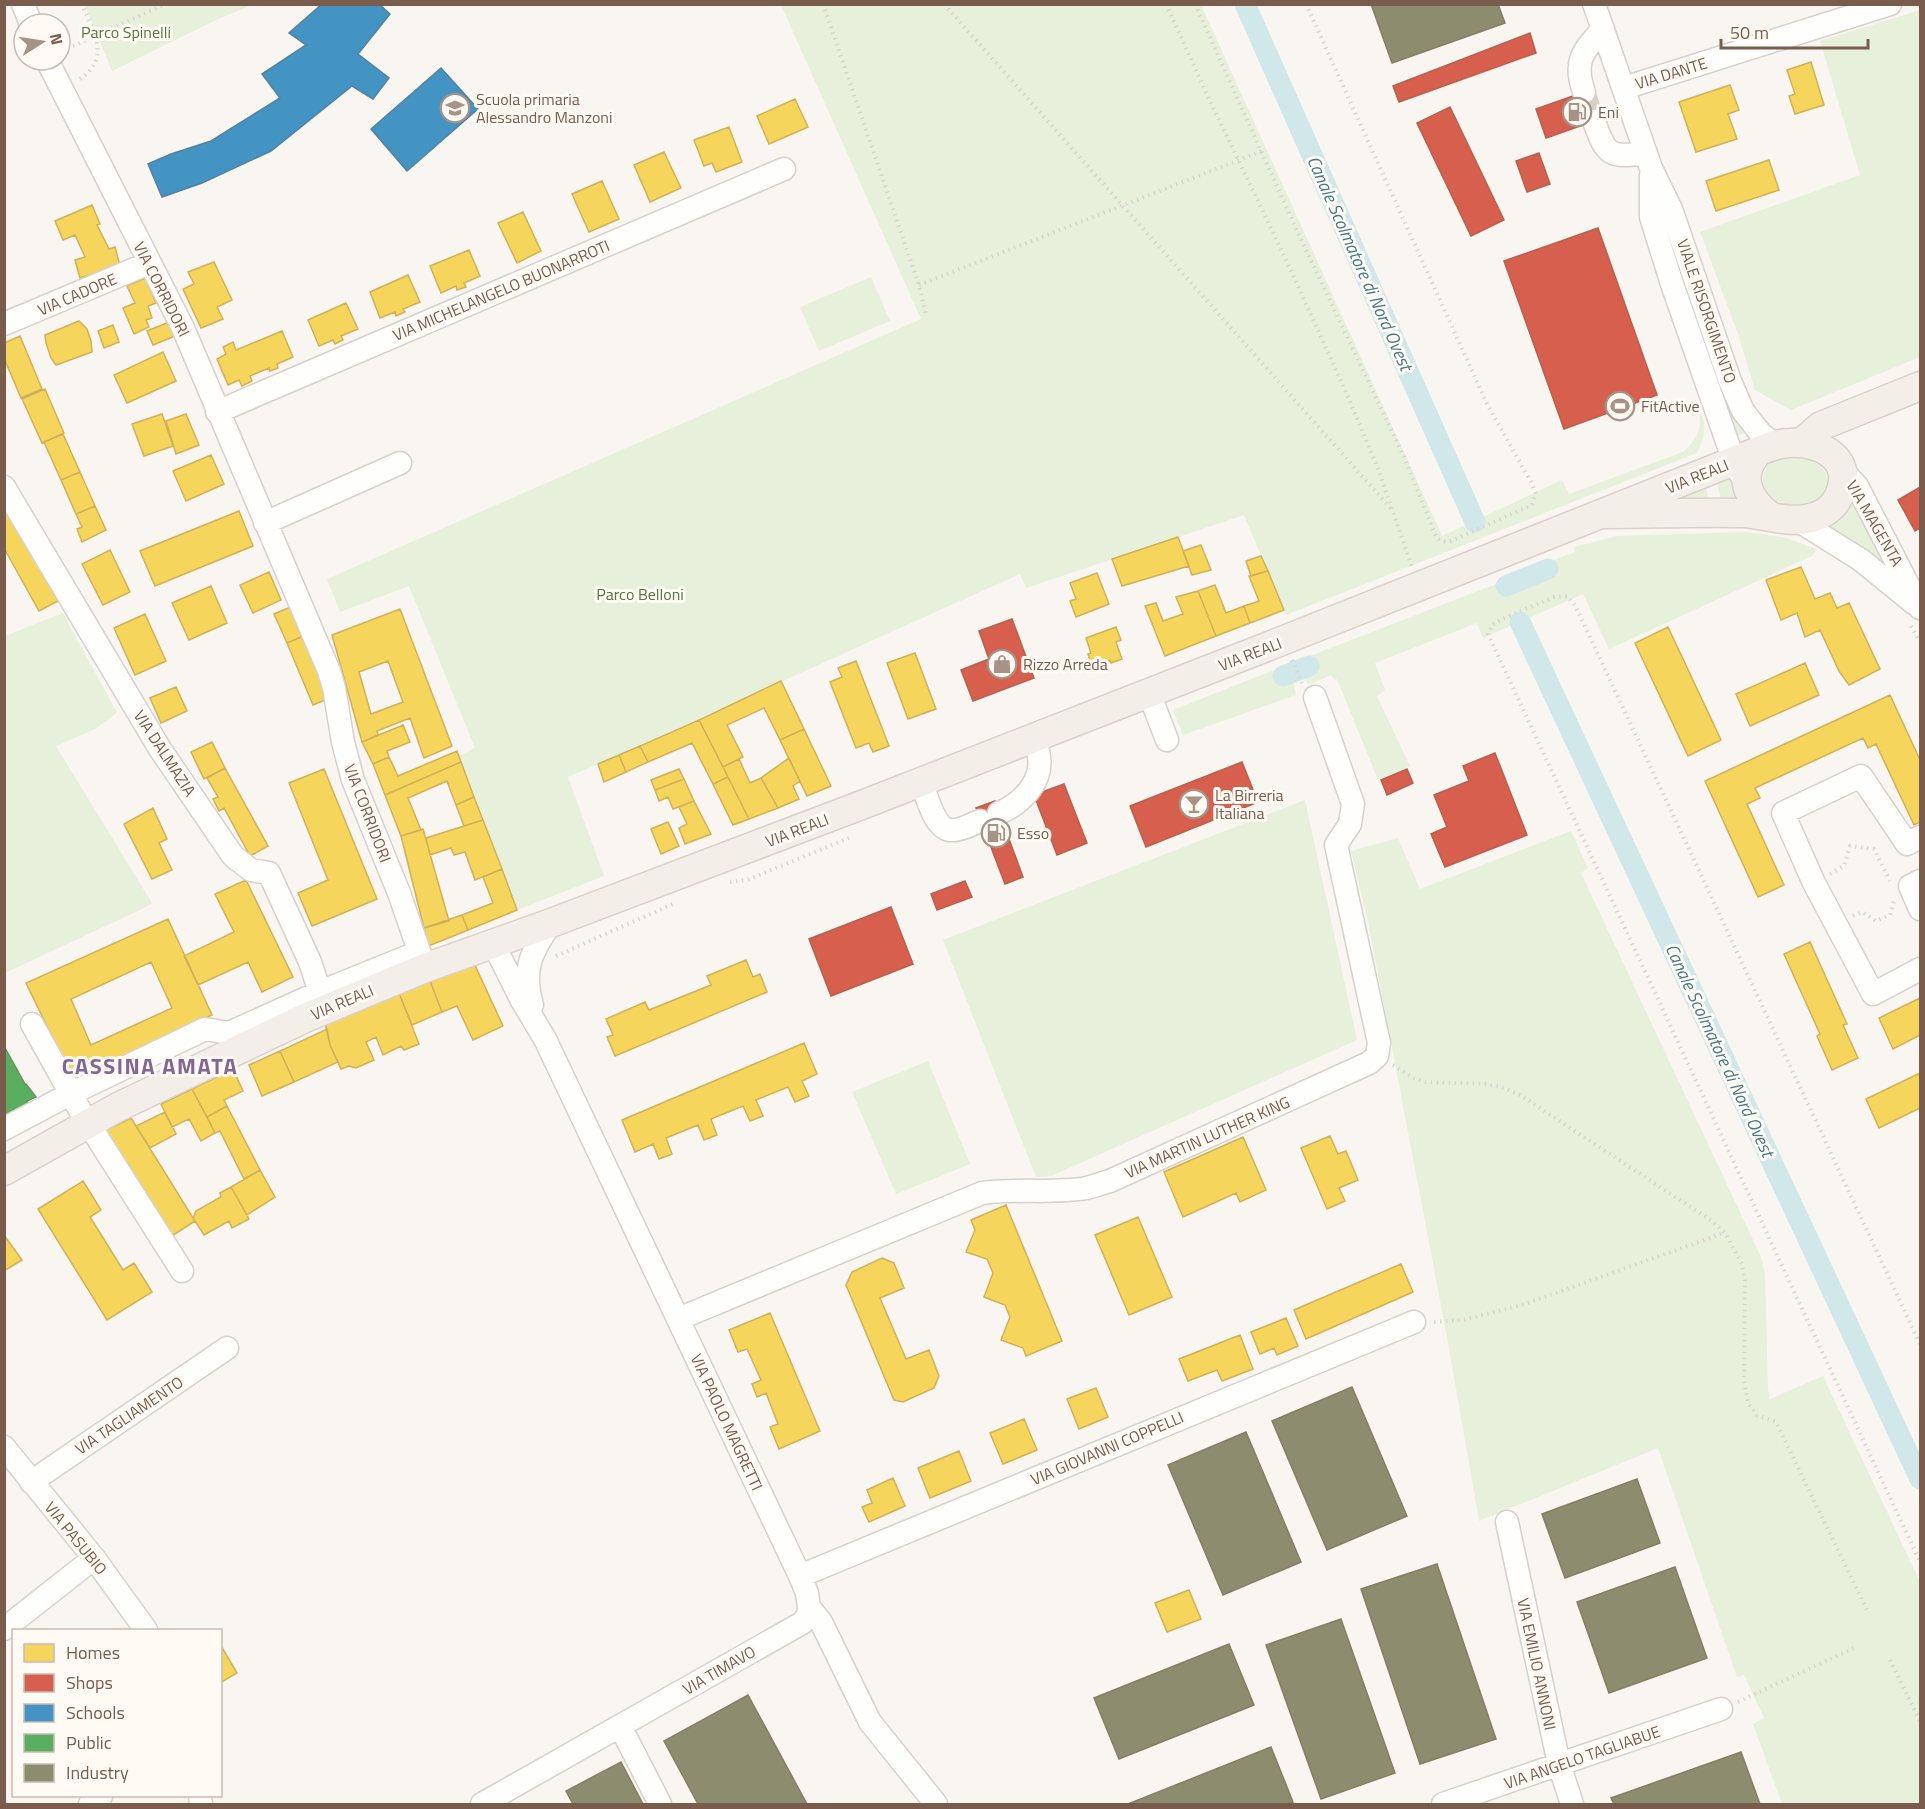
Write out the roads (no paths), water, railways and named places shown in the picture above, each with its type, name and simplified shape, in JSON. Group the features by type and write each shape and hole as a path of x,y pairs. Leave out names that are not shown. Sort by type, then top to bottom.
{"main road":[{"name":"VIA REALI","path":"4,1172 87,1123 324,1000 422,960 493,943 551,923 921,782 1920,386"},
{"path":"1840,465 1826,450 1815,445 1753,452 1746,475 1747,486 1757,504 1783,518 1809,519 1830,509 1837,501 1844,482 1840,465 1842,438 1856,412"},
{"name":"VIA REALI","path":"1601,514 1744,513 1783,518"}],"street":[{"name":"VIALE RISORGIMENTO","path":"1594,4 1648,161 1671,209 1730,381 1743,411 1761,434 1753,452"},
{"name":"VIA DANTE","path":"1624,88 1890,4"},
{"path":"1584,92 1578,72 1580,62 1586,47 1603,29"},
{"name":"VIA CORRIDORI","path":"53,72 183,328 329,671 353,780 399,893 422,960"},
{"path":"1594,122 1600,140 1607,150 1614,154 1648,161"},
{"name":"VIALE RISORGIMENTO","path":"1648,161 1651,217 1672,284 1753,452"},
{"name":"VIA MICHELANGELO BUONARROTI","path":"217,412 784,169"},
{"name":"VIA CADORE","path":"4,324 149,263"},
{"path":"265,523 400,463"},
{"name":"VIA MAGENTA","path":"1840,465 1857,486 1920,608"},
{"name":"VIA DALMAZIA","path":"4,487 154,739 233,856 251,870 269,873 310,962 324,1000"},
{"name":"VIA MAGENTA","path":"1783,518 1861,560 1920,608"},
{"path":"1149,693 1167,740"},
{"name":"VIA MARTIN LUTHER KING","path":"678,1319 982,1193 1002,1190 1088,1188 1110,1181 1369,1063 1377,1056 1379,1043 1336,845 1350,824 1353,804 1315,697"},
{"path":"921,782 937,822 943,828 951,831 990,817 1018,803 1034,784 1040,768 1039,755 1033,738"},
{"path":"1920,837 1907,844 1861,776 1784,813 1814,883 1873,994 1920,969"},
{"path":"1920,881 1910,886 1920,909"},
{"name":"VIA PAOLO MAGRETTI","path":"539,1026 527,986 527,975 530,960 538,942 551,923"},
{"name":"VIA PAOLO MAGRETTI","path":"493,943 521,999 539,1026 800,1576 807,1593 809,1606 821,1622 870,1722 936,1804"},
{"path":"4,1129 70,1094 206,1029 229,1033 324,1000"},
{"path":"33,1024 87,1123 183,1271"},
{"name":"VIA GIOVANNI COPPELLI","path":"800,1576 1414,1322"},
{"name":"VIA TAGLIAMENTO","path":"31,1482 227,1348"},
{"name":"VIA PASUBIO","path":"4,1447 94,1558 145,1629"},
{"name":"VIA EMILIO ANNONI","path":"1507,1522 1559,1764 1572,1804"},
{"path":"4,1629 94,1558"},
{"name":"VIA TIMAVO","path":"482,1804 802,1623 808,1616 809,1606"},
{"name":"VIA ANGELO TAGLIABUE","path":"1443,1804 1721,1709"},
{"path":"620,1726 660,1804"}],"waterway":[{"name":"Canale Scolmatore di Nord Ovest","path":"1245,4 1475,522"},
{"path":"1506,586 1548,569"},
{"path":"1537,574 1540,579"},
{"name":"Canale Scolmatore di Nord Ovest","path":"1520,622 1920,1479"},
{"path":"1283,676 1309,666"}],"tunnel":[{"path":"1584,92 1594,121"}],"place":[{"name":"Scuola primaria Alessandro Manzoni","path":"455,108"},
{"name":"Eni","path":"1577,112"},
{"name":"FitActive","path":"1620,406"},
{"name":"Rizzo Arreda","path":"1002,664"},
{"name":"La Birreria Italiana","path":"1194,804"},
{"name":"Esso","path":"996,833"}],"district":[{"name":"CASSINA AMATA","path":"150,1066"}],"park label":[{"name":"Parco Spinelli","path":"126,32"},
{"name":"Parco Belloni","path":"640,594"}]}
